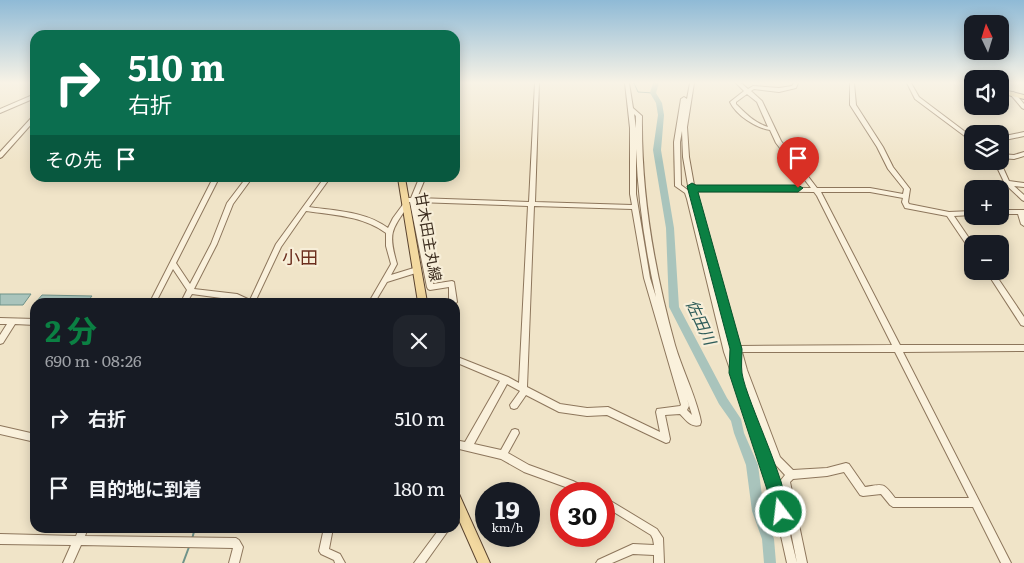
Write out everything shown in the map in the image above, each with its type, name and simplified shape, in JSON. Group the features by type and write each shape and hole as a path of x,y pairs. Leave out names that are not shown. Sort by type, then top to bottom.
{"main road":[{"name":"甘木田主丸線","path":"402,182 408,201 422,298"},
{"path":"460,517 484,563"}],"street":[{"path":"514,405 524,389 536,109"},
{"path":"630,109 633,128 632,175 647,278 685,406 682,410"},
{"path":"630,109 639,116 639,190 652,263 678,367 697,422 692,420 682,410"},
{"path":"683,109 677,155 678,186 689,189 815,188 870,190 906,197"},
{"path":"686,109 684,127 689,189 728,352 773,482 792,563"},
{"path":"739,109 753,122 764,128 772,129"},
{"path":"762,109 782,147 815,188 1006,563"},
{"path":"855,109 880,147 890,168 907,189 905,202 909,207 949,214 964,213"},
{"path":"932,109 964,133"},
{"path":"0,156 30,123"},
{"path":"1009,137 1024,134"},
{"path":"1009,157 1014,158 1024,154"},
{"path":"155,298 214,182"},
{"path":"187,298 214,244 230,202 246,182"},
{"path":"252,298 278,246 300,213 306,209 324,182"},
{"path":"374,298 394,264 389,232 392,222 420,182"},
{"path":"1009,183 1024,185"},
{"path":"1009,185 1024,199"},
{"path":"689,189 736,349 777,460 791,475"},
{"path":"408,201 636,207"},
{"path":"408,201 430,287 452,284 453,298"},
{"path":"306,209 361,218 383,227 389,232"},
{"path":"1009,212 1023,212 1024,224"},
{"path":"949,214 964,236"},
{"path":"172,263 191,291 240,298"},
{"path":"386,278 417,270"},
{"path":"995,280 1024,323"},
{"path":"0,322 30,322"},
{"path":"0,341 14,322"},
{"path":"736,349 1024,348"},
{"path":"735,373 736,349"},
{"path":"460,361 524,389 559,408 587,412 608,411 664,440 660,412 682,410"},
{"path":"468,446 505,380"},
{"path":"0,430 30,437"},
{"path":"503,455 514,433"},
{"path":"460,445 503,455 526,469 564,482"},
{"path":"802,563 785,480 791,475 827,472 842,466 846,467 863,492 883,489 893,502 975,503"},
{"path":"615,508 654,532 658,538 660,563"},
{"path":"68,563 82,533"},
{"path":"328,533 324,551 337,557 340,563"},
{"path":"419,563 441,533"},
{"path":"0,539 236,543 238,547 234,563"},
{"path":"601,563 633,549 659,550"}],"water":[{"path":"0,294 31,294 23,305 0,305"},
{"path":"42,295 92,296 90,298 39,298"}],"waterway":[{"name":"佐田川","path":"660,109 657,150 670,228 674,307 723,401 736,419 739,433 752,465 758,511 768,539 770,563"},
{"path":"192,539 194,533"},
{"path":"183,563 189,547"}],"district":[{"name":"小田","path":"300,258"}],"route":[{"path":"781,512 773,482 735,373 736,349 692,186 694,188 798,188"}]}
